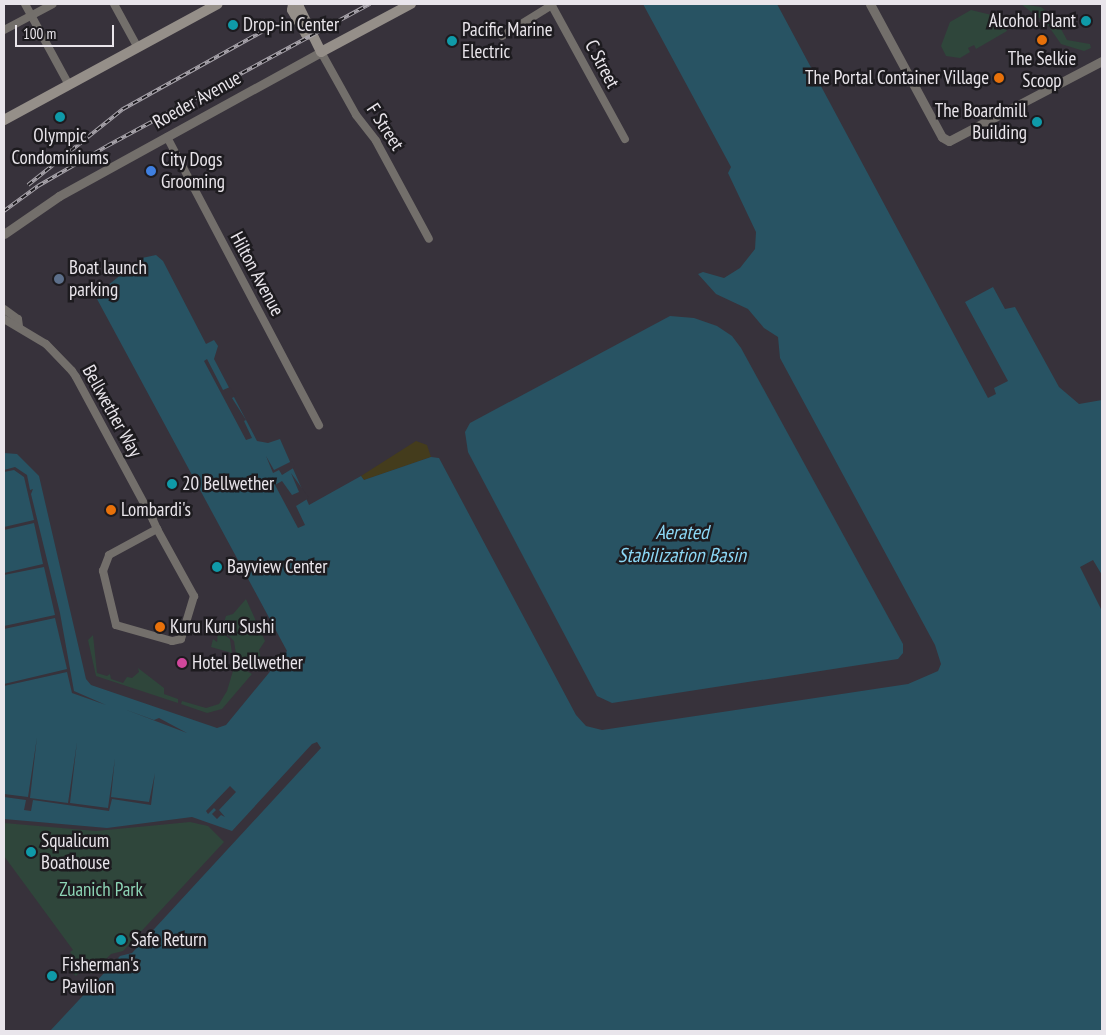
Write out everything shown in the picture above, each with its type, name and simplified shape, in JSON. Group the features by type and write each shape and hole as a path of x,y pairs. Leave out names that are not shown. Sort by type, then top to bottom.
{"main road":[{"path":"4,120 138,48 205,7 218,4"},
{"name":"F Street","path":"293,4 292,10 306,34 312,35 321,52"},
{"name":"Roeder Avenue","path":"321,52 411,4"}],"street":[{"path":"25,4 69,85"},
{"path":"4,30 53,4"},
{"path":"114,4 138,48"},
{"path":"870,4 942,137 949,141 1102,61"},
{"path":"502,36 552,5"},
{"name":"C Street","path":"552,5 624,140"},
{"name":"Roeder Avenue","path":"4,234 53,200 321,52"},
{"name":"F Street","path":"321,52 356,115 376,141 429,239"},
{"name":"Hilton Avenue","path":"167,137 319,425"},
{"name":"Bellwether Way","path":"4,309 18,319 19,326"},
{"name":"Bellwether Way","path":"4,319 13,326 19,326 54,351 72,371 194,596 181,640 172,641 116,624 103,571 109,556 157,529"}],"green space":[{"path":"1021,4 1041,7 1055,18 1067,40 1090,44 1091,48 1084,51 1061,44 1047,24"},
{"path":"971,10 1000,17 1007,31 976,49 974,45 968,48 970,52 960,58 946,56 941,46 950,22"},
{"path":"246,599 265,641 259,650 261,659 254,671 237,662 234,641 222,629 226,616 233,614"},
{"path":"218,630 230,639 232,653 211,647 213,639 217,642"},
{"path":"93,635 97,673 107,676 110,674 111,679 123,683 127,677 132,678 139,672 138,668 164,688 164,694 178,699 178,703 96,676 88,640"},
{"path":"235,664 252,674 222,709 207,713 181,704 182,701 206,708 219,704 227,691"},
{"name":"Zuanich Park","path":"190,822 208,826 224,842 123,951 111,954 91,974 85,966 76,976 73,973 81,967 70,952 73,950 4,856 4,823 96,831"}],"sand":[{"path":"416,441 427,445 431,457 364,480 361,476"}],"water":[{"path":"643,4 777,4 988,398 996,394 994,388 1008,381 965,302 993,287 1005,309 1015,307 1059,387 1079,404 1102,400 1102,575 1093,560 1080,567 1102,611 1102,1031 50,1031 120,956 132,953 321,748 317,742 312,744 232,831 192,817 107,828 4,819 4,453 17,454 39,476 86,679 91,685 217,728 226,725 287,651 97,299 107,286 142,258 156,255 163,261 206,344 214,340 218,346 214,359 257,441 268,443 280,439 309,505 361,476 364,480 431,457 439,458 576,715 586,726 602,730 908,684 938,671 941,664 935,645 780,358 778,337 764,328 748,309 716,294 698,274 703,272 724,278 740,268 755,249 756,232 728,173 731,167"},
{"name":"Aerated Stabilization Basin","path":"670,316 694,318 717,326 732,336 741,348 903,644 903,653 898,659 612,703 597,696 468,452 465,432 470,423"}],"pier":[{"path":"207,359 223,390 230,387 236,396 232,398 246,420 244,421 252,438 246,440 204,361"},
{"path":"266,456 274,470 292,461 295,467 282,475 279,470 273,473"},
{"path":"15,467 27,475 30,490 33,489 31,494 60,613 74,691 106,705 72,693 67,672 4,686 4,684 67,669 55,618 4,629 4,626 55,615 44,567 4,575 4,573 43,564 34,523 4,530 4,527 34,520 24,477 14,470 4,472 4,470"},
{"path":"291,473 309,498 296,506 305,525 298,528 275,485 282,481 292,495 299,492"},
{"path":"124,709 154,720 159,718 187,733"},
{"path":"37,737 30,798 68,803 77,742 70,803 108,808 115,758 111,797 149,802 155,773 151,805 112,799 109,811 33,800 31,811 24,810 26,800 4,797 4,794 28,797"},
{"path":"230,786 236,792 219,810 225,817 221,815 217,819 212,814 216,810 214,808 208,814 206,811"}],"railway":[{"path":"4,211 38,186 107,146 370,4"},
{"path":"28,185 123,109 272,26"}],"place":[{"name":"Alcohol Plant","path":"1086,21"},
{"name":"Drop-in Center","path":"233,25"},
{"name":"The Selkie Scoop","path":"1042,40"},
{"name":"Pacific Marine Electric","path":"452,41"},
{"name":"The Portal Container Village","path":"999,78"},
{"name":"Olympic Condominiums","path":"60,117"},
{"name":"The Boardmill Building","path":"1037,122"},
{"name":"City Dogs Grooming","path":"151,171"},
{"name":"Boat launch parking","path":"59,279"},
{"name":"20 Bellwether","path":"172,484"},
{"name":"Lombardi's","path":"111,510"},
{"name":"Bayview Center","path":"217,567"},
{"name":"Kuru Kuru Sushi","path":"160,627"},
{"name":"Hotel Bellwether","path":"182,663"},
{"name":"Squalicum Boathouse","path":"31,852"},
{"name":"Safe Return","path":"121,940"},
{"name":"Fisherman's Pavilion","path":"52,976"}]}
